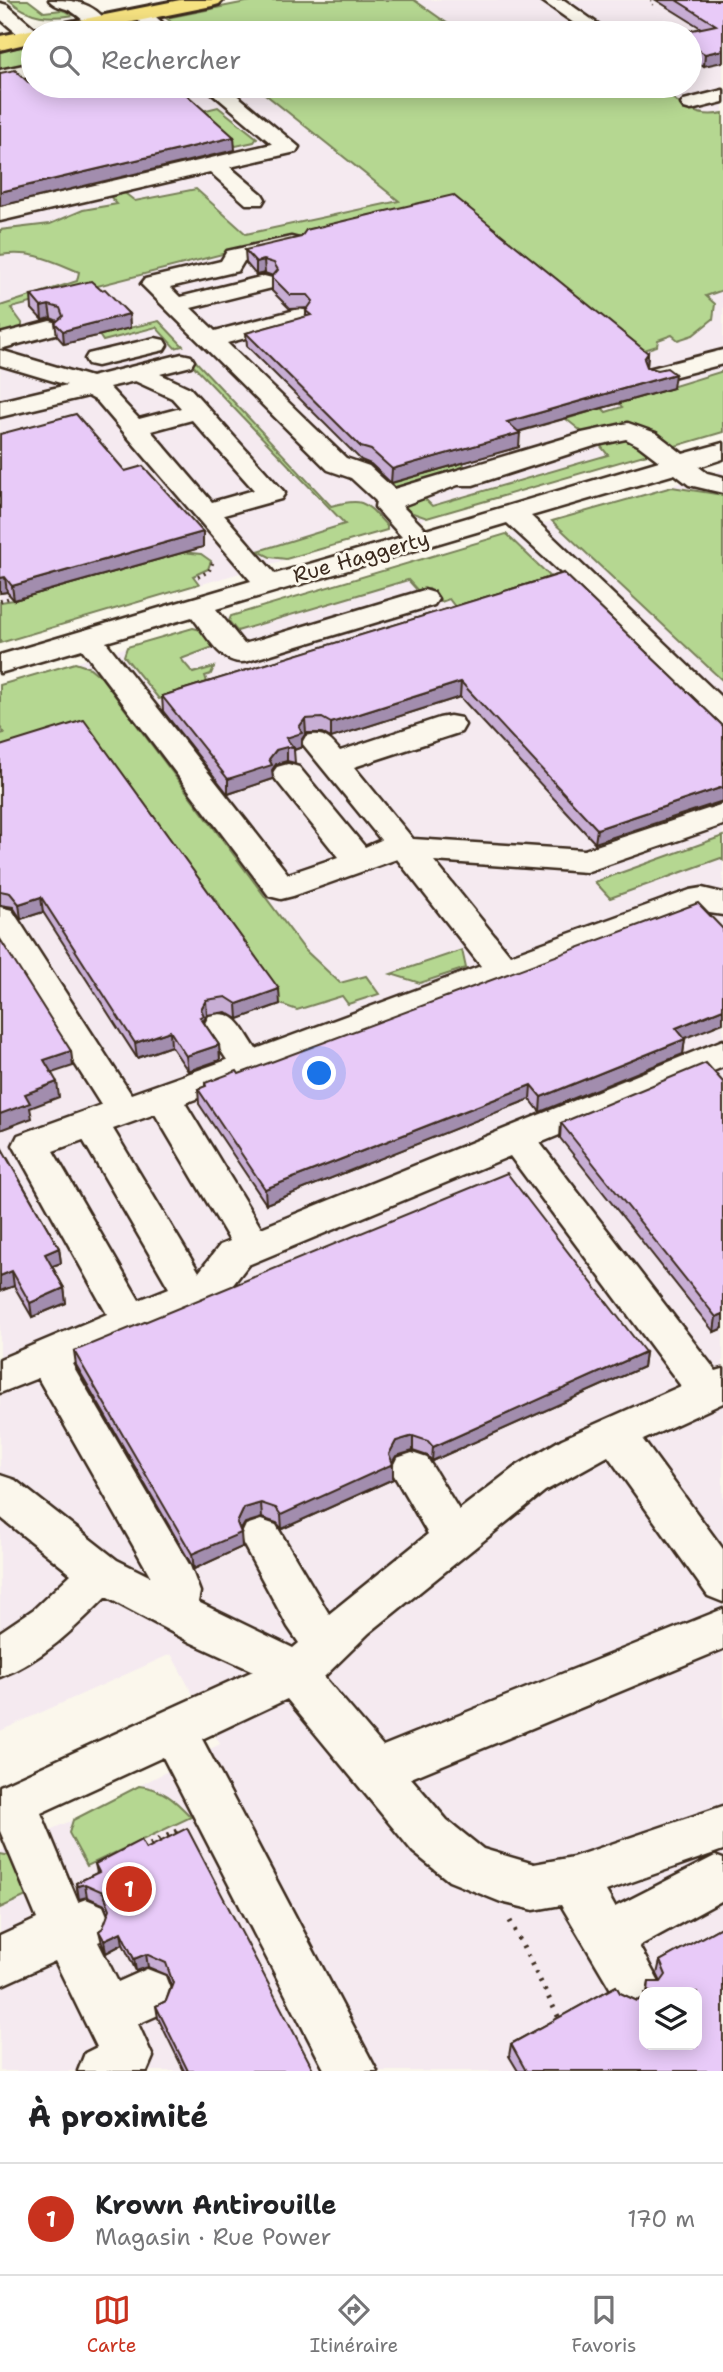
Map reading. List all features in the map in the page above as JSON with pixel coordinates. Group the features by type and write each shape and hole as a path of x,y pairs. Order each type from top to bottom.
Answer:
{"main road":[{"path":"119,21 181,3 212,0"},
{"path":"0,43 21,38"}],"street":[{"path":"59,0 79,7 97,21"},
{"path":"551,0 583,21"},
{"path":"0,9 21,24"},
{"path":"141,14 149,21"},
{"path":"0,76 21,72"},
{"path":"691,104 723,96"},
{"path":"0,214 138,185 288,147 229,98"},
{"path":"272,151 289,166"},
{"path":"214,164 254,199"},
{"path":"293,243 235,256 230,266 153,284 337,464 360,472 389,499"},
{"path":"175,305 264,283"},
{"path":"206,512 272,493 181,393 167,388 158,380 145,378 170,354 299,316"},
{"path":"0,342 50,328"},
{"path":"0,357 90,386 106,396 269,584"},
{"path":"657,374 723,357"},
{"path":"49,371 160,361"},
{"path":"0,409 90,386 160,361"},
{"path":"134,428 198,411"},
{"path":"389,499 622,431 640,435 698,479 723,485"},
{"name":"Rue Haggerty","path":"0,664 88,638 200,594 269,584 723,451"},
{"path":"389,499 388,507 421,540"},
{"path":"512,513 607,611 723,716"},
{"path":"200,594 238,655 424,599"},
{"path":"607,611 621,644"},
{"path":"88,638 281,888 401,849 586,861 723,814"},
{"path":"450,725 325,753 397,839 401,849 504,971"},
{"path":"288,774 359,861"},
{"path":"131,1321 31,1145 690,901 702,899 723,904"},
{"path":"0,918 107,1117 192,1294"},
{"path":"220,1025 249,1065"},
{"path":"0,1377 208,1288 234,1255 723,1053"},
{"path":"163,1097 253,1247"},
{"path":"103,2071 128,2057 127,2004 76,1926 6,1806 173,1730 310,1660 354,1619 530,1479 577,1451 716,1388 516,1138"},
{"path":"47,1357 175,1579 178,1592 174,1611"},
{"path":"615,1434 723,1583"},
{"path":"412,1471 454,1539"},
{"path":"0,1493 102,1573 268,1656 310,1660"},
{"path":"261,1538 303,1613 310,1660 375,1771 430,1836 466,1865 501,1880 534,1887 573,1880 723,1828"},
{"path":"0,1657 50,1623 102,1573"},
{"path":"375,1771 723,1629"},
{"path":"173,1730 352,2071"},
{"path":"607,1938 715,1879"},
{"path":"573,1880 636,1986"},
{"path":"0,1962 76,1926"}],"path":[{"path":"651,0 654,7"},
{"path":"200,594 197,577 213,567 210,555"},
{"path":"0,601 12,597"},
{"path":"138,1850 194,1823"},
{"path":"486,1873 563,2026"}],"shaded area":[{"path":"341,0 723,0 723,118 678,115 648,98 702,98 702,21 367,21"},
{"path":"21,47 21,98 270,98 400,201 501,197 678,340 705,327 706,296 723,290 723,432 0,643 0,51"},
{"path":"723,470 723,836 595,882 611,898 721,858 723,860 723,2071 0,2071 0,1851 73,1820 220,1744 171,1654 0,1731 0,685"}],"green space":[{"path":"9,0 28,0 44,12 62,10 75,15 40,16"},
{"path":"256,0 414,0 444,21 170,21 166,18"},
{"path":"21,47 21,67 0,71 0,51"},
{"path":"270,98 672,98 695,112 712,115 723,113 723,290 706,296 715,304 713,319 693,335 678,340 672,335 658,340 657,346 631,354 234,251 11,308 22,323 22,328 0,333 0,306 77,281 79,272 31,255 0,255 0,230 50,224 83,210 117,204 108,194 122,191 135,201 196,189 246,234 399,201"},
{"path":"218,107 257,138 254,142 236,146 194,113"},
{"path":"159,321 183,346 175,348 156,327 103,341 99,335"},
{"path":"189,354 331,506 351,502 363,504 374,511 387,526 387,530 286,559 270,557 258,551 345,524 183,355"},
{"path":"723,371 723,432 669,448 650,433 586,435 566,419 602,408 606,412 622,407 619,403"},
{"path":"626,437 651,453 427,518 410,512 401,503 420,494 432,506 608,455 599,444"},
{"path":"462,463 466,468 391,490 386,485"},
{"path":"672,487 723,495 723,681 552,521"},
{"path":"506,534 554,580 456,608 449,599 441,602 429,589 419,592 408,580 237,631 229,621 231,616"},
{"path":"182,552 201,554 211,561 208,569 193,576 199,584 0,643 0,602"},
{"path":"193,628 201,630 213,647 181,659 193,673 214,667 211,674 205,676 207,682 159,699 124,656 127,647"},
{"path":"75,663 90,668 101,677 305,950 340,983 366,976 379,994 348,1004 342,996 297,1010 280,1004 211,909 220,905 213,896 204,899 0,761 0,734 4,733 0,727 0,685"},
{"path":"723,836 723,860 721,858 610,898 595,882"},
{"path":"462,950 466,968 420,983 391,974"},
{"path":"139,1786 155,1789 168,1796 191,1817 87,1866 69,1833 73,1820"},
{"path":"0,1854 17,1857 33,1893 0,1908"}],"building":[{"path":"676,0 723,0 723,50 705,54 702,52 702,28 716,25"},
{"path":"15,70 21,76 21,98 190,98 234,137 0,192 0,73"},
{"path":"453,195 648,353 644,359 647,367 658,370 667,368 675,374 507,422 520,433 392,469 371,450 361,447 246,333 311,315 306,311 313,301 308,295 290,295 272,277 278,270 274,263 264,260 256,262 245,250 301,237 306,230"},
{"path":"91,281 101,290 105,289 129,314 63,331 55,323 63,316 60,308 49,305 41,307 31,295"},
{"path":"76,414 125,471 143,466 203,532 12,586 5,577 0,578 0,434"},
{"path":"564,573 723,726 723,787 597,829 461,682 331,723 322,718 305,719 299,727 302,733 286,738 294,748 276,750 269,759 272,765 228,779 162,696"},
{"path":"84,720 279,989 237,1004 226,997 206,1000 201,1009 204,1016 200,1017 219,1045 186,1056 170,1031 135,1043 41,897 19,904 10,893 0,891 0,746"},
{"path":"698,903 723,929 723,1009 676,1028 685,1039 541,1097 531,1085 265,1189 198,1089 206,1086 205,1083 237,1071 239,1074"},
{"path":"0,939 71,1051 44,1060 57,1082 25,1094 30,1103 0,1114"},
{"path":"706,1063 723,1082 723,1314 716,1317 561,1123"},
{"path":"0,1146 59,1248 45,1254 64,1288 30,1303 12,1271 0,1276"},
{"path":"507,1173 645,1352 433,1447 428,1441 413,1436 396,1441 389,1454 393,1464 281,1515 276,1508 261,1503 244,1508 237,1523 241,1533 192,1554 74,1351"},
{"path":"187,1828 314,2071 188,2071 156,2006 166,2001 173,1983 166,1963 146,1954 134,1959 121,1932 104,1940 99,1931 103,1928 110,1909 103,1892 85,1884 77,1886 76,1883 99,1872 95,1864 141,1840 146,1849"},
{"path":"723,1926 723,2071 526,2071 511,2044 616,1986 620,1993 639,2000 639,2050 702,2050 702,1987 648,1987 649,1982 661,1982 666,1975 660,1961"}],"place":[{"name":"Krown Antirouille","path":"129,1889"}]}
